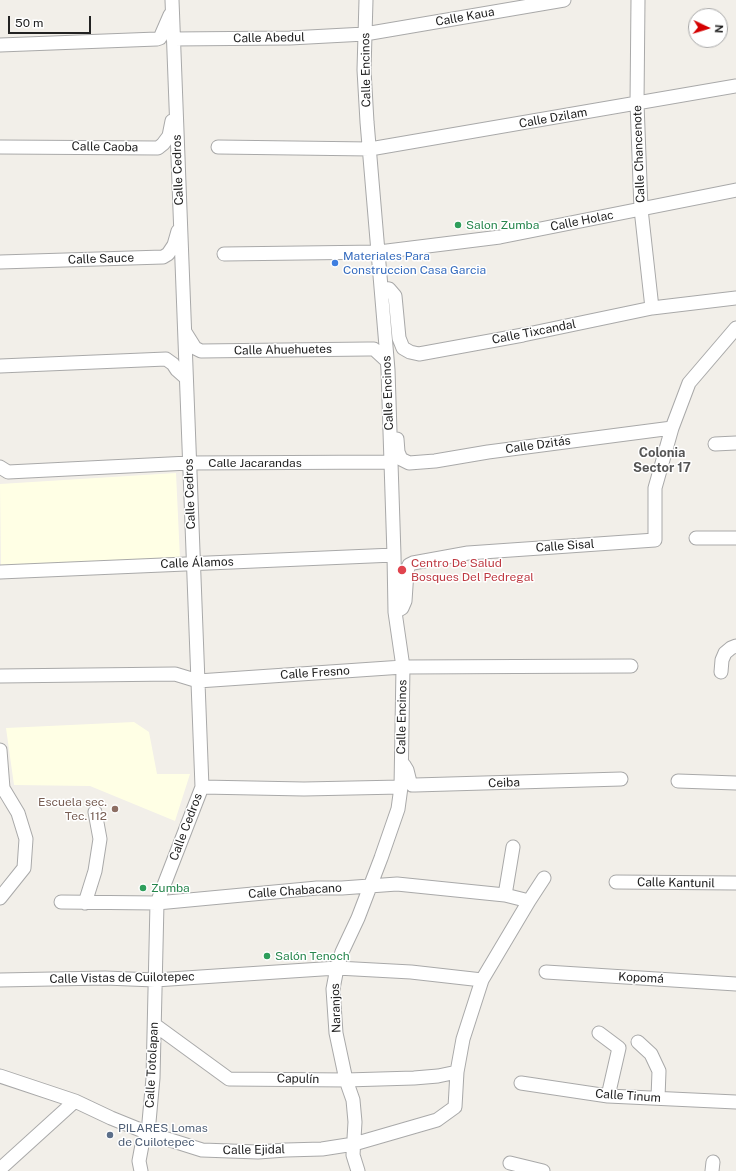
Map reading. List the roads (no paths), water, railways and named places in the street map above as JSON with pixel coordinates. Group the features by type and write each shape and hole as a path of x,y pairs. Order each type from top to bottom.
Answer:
{"street":[{"name":"Calle Encinos","path":"366,0 364,70 387,361 395,612 403,667 401,787"},
{"name":"Calle Kaua","path":"365,34 564,0"},
{"name":"Calle Chancenote","path":"638,0 637,103 641,209 652,308"},
{"name":"Calle Cedros","path":"155,980 157,903 202,787 172,6"},
{"path":"0,45 157,40 160,38 172,6"},
{"name":"Calle Abedul","path":"173,38 290,38 365,34"},
{"name":"Calle Dzilam","path":"370,149 736,86"},
{"name":"Calle Caoba","path":"0,146 158,148 169,136 175,101"},
{"path":"218,147 370,149"},
{"name":"Calle Holac","path":"379,252 500,237 736,190"},
{"name":"Calle Sauce","path":"0,262 163,257 168,254 174,245 180,224"},
{"path":"224,254 379,252"},
{"name":"Calle Tixcandal","path":"382,288 389,289 395,296 399,338 402,348 419,354 523,335 652,308 736,298"},
{"path":"672,428 690,383 736,328"},
{"name":"Calle Ahuehuetes","path":"184,331 196,348 201,351 368,349 374,350 387,361"},
{"path":"0,366 166,359 186,378"},
{"path":"388,402 394,408 398,452 401,459 405,461 392,496"},
{"name":"Calle Dzitás","path":"405,461 409,463 435,461 496,451 672,428"},
{"name":"Calle Sisal","path":"395,612 402,608 405,601 409,565 413,563 468,553 655,540 655,488 672,428"},
{"path":"715,444 736,443"},
{"name":"Calle Jacarandas","path":"0,467 8,472 189,464 391,462"},
{"path":"696,538 736,538"},
{"name":"Calle Álamos","path":"0,572 394,555"},
{"path":"721,672 722,660 725,653 736,646"},
{"name":"Calle Fresno","path":"0,676 175,674 198,681 403,667 631,666"},
{"path":"0,750 2,788 18,813 26,840 24,868 0,898"},
{"name":"Ceiba","path":"401,762 406,767 410,782 415,785 621,779"},
{"path":"678,781 736,783"},
{"path":"202,787 304,789 401,787"},
{"name":"Naranjos","path":"357,1171 354,1155 354,1100 346,1080 336,1034 333,989 342,952 358,918 398,809 401,787"},
{"path":"85,903 95,871 100,838 95,812"},
{"path":"505,895 513,847"},
{"path":"457,1072 463,1039 482,980 528,901 544,878"},
{"name":"Calle Kantunil","path":"616,882 736,883"},
{"name":"Calle Chabacano","path":"61,902 157,903 317,888 397,884 505,895 528,901"},
{"name":"Calle Vistas de Cuilotepec","path":"0,980 105,978 155,980 337,968 411,972 482,980"},
{"name":"Kopomá","path":"546,972 736,984"},
{"name":"Calle Totolapan","path":"140,1166 142,1145 148,1133 153,1078 155,980"},
{"name":"Capulín","path":"155,1025 229,1079 346,1080 438,1076 457,1072"},
{"path":"599,1033 619,1048 608,1096"},
{"path":"638,1042 651,1054 659,1071 658,1098"},
{"name":"Calle Ejidal","path":"0,1076 75,1101 110,1118 148,1133 202,1150 228,1152 322,1149 354,1144 437,1120 455,1107 457,1072"},
{"name":"Calle Tinum","path":"521,1083 608,1096 736,1102"},
{"path":"0,1169 75,1101"},
{"path":"510,1163 542,1171"},
{"path":"128,1171 140,1166"}],"place":[{"name":"Salon Zumba","path":"458,225"},
{"name":"Materiales Para Construccion Casa Garcia","path":"335,263"},
{"name":"Centro De Salud Bosques Del Pedregal","path":"402,570"},
{"name":"Escuela sec. Tec. 112","path":"115,809"},
{"name":"Zumba","path":"143,888"},
{"name":"Salón Tenoch","path":"267,956"},
{"name":"PILARES Lomas de Cuilotepec","path":"110,1135"}],"district":[{"name":"Colonia Sector 17","path":"662,460"}]}
